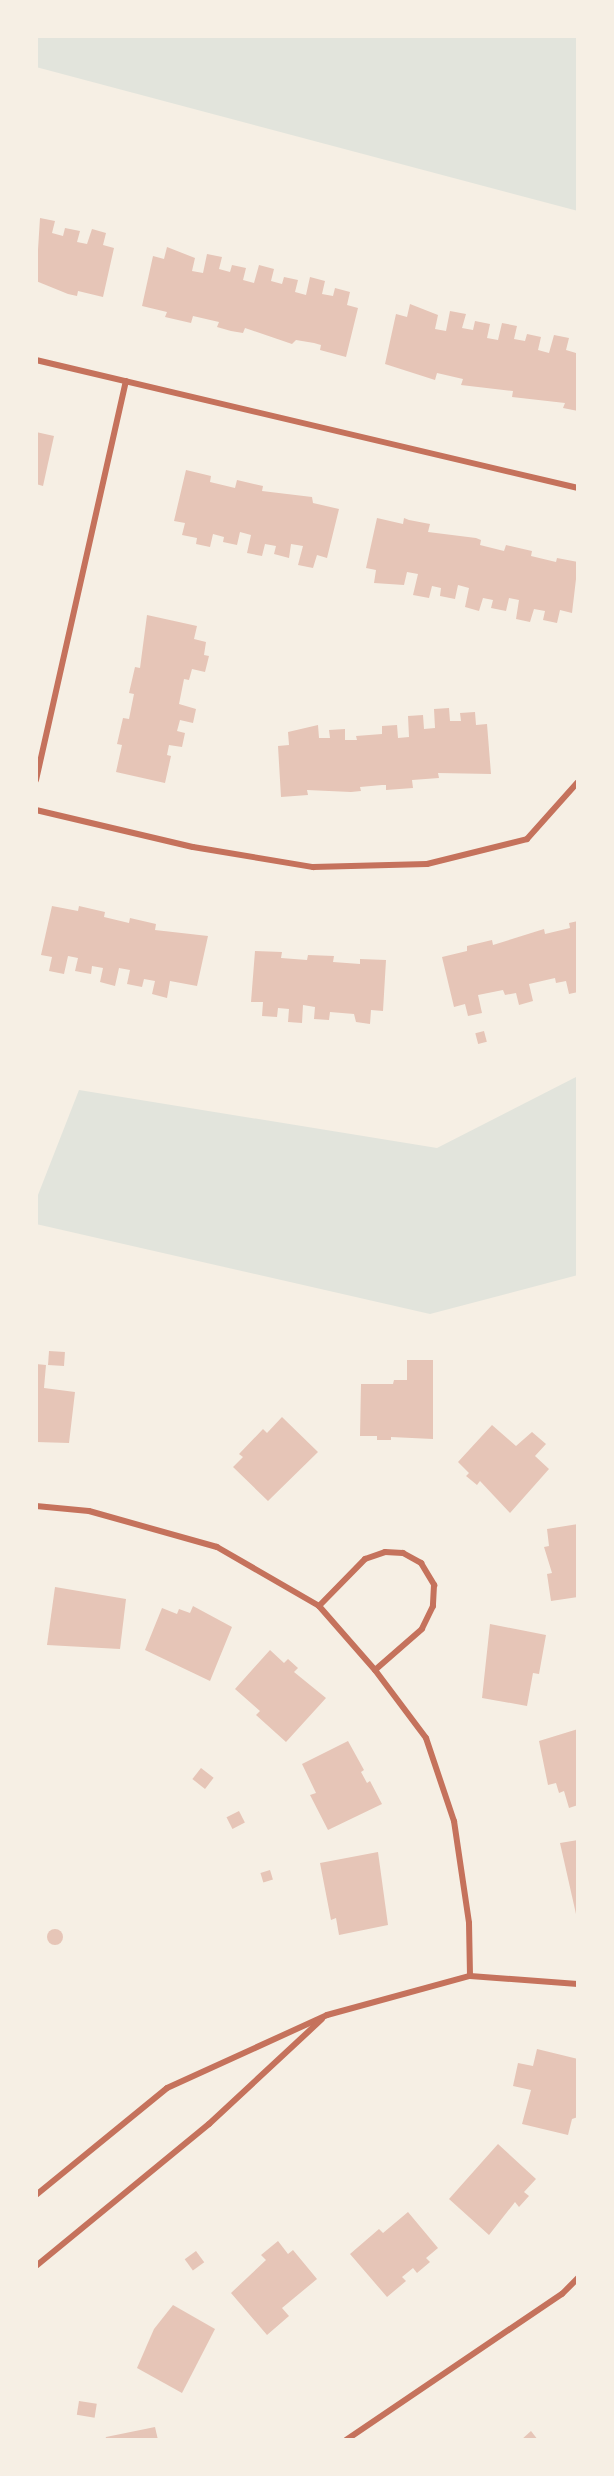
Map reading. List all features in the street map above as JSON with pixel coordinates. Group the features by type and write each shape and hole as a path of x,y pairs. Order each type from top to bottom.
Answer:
{"street":[{"path":"36,360 578,488"},
{"path":"36,780 126,381"},
{"path":"36,810 193,847 313,867 428,864 527,839 578,782"},
{"path":"36,1506 89,1511 217,1546 319,1606 375,1670 426,1738 454,1821 469,1923 470,1976"},
{"path":"319,1606 365,1559 385,1552 403,1553 421,1563 434,1585 433,1606 422,1629 375,1670"},
{"path":"36,2195 167,2088 327,2015 470,1976 578,1984"},
{"path":"36,2266 209,2124 327,2015"},
{"path":"346,2440 562,2294 578,2278"}],"shaded area":[{"path":"36,36 578,36 578,211 36,67"},
{"path":"578,1076 578,1275 430,1314 36,1224 36,1200 79,1090 437,1148"}],"building":[{"path":"40,218 55,221 52,233 63,236 65,228 80,231 77,242 87,244 92,229 106,233 103,245 114,248 103,297 78,291 77,296 68,294 36,281"},
{"path":"167,247 195,258 192,271 203,273 207,254 222,257 219,269 230,272 232,265 246,268 243,280 254,283 259,265 274,269 271,281 282,284 284,277 298,280 295,292 306,295 310,277 325,281 322,294 333,296 335,288 350,292 347,305 358,308 346,357 320,350 321,345 314,343 296,340 292,344 245,328 243,333 231,331 217,327 219,322 193,316 191,323 165,317 167,312 142,306 153,256 164,259"},
{"path":"410,304 438,315 435,329 446,331 450,311 466,314 462,328 473,330 475,321 490,324 487,338 498,340 502,323 517,326 514,339 525,341 527,334 541,337 538,350 549,353 554,335 569,338 566,350 576,353 578,348 578,411 563,408 565,403 512,397 513,391 461,385 463,379 437,373 435,380 385,364 396,314 407,317"},
{"path":"36,432 54,436 43,486 36,484"},
{"path":"186,470 211,476 210,482 235,488 237,480 263,486 262,491 312,497 313,503 339,509 327,558 317,555 313,568 298,565 303,546 291,544 289,558 274,554 276,546 265,544 262,556 247,553 251,535 240,532 237,545 223,542 224,537 213,534 210,547 196,544 197,538 182,535 185,523 174,521"},
{"path":"377,518 403,524 404,518 430,524 428,532 476,538 481,540 480,545 504,551 506,545 532,551 531,556 556,562 557,558 578,562 572,613 560,610 557,623 543,620 545,611 534,609 530,622 516,619 519,600 509,598 506,611 491,608 493,600 483,598 479,611 465,607 469,588 458,585 455,599 440,596 441,588 432,586 429,598 413,595 418,574 407,572 404,585 374,583 376,570 366,568"},
{"path":"147,615 197,626 194,639 206,642 204,655 209,656 205,672 192,669 189,680 184,679 179,704 196,709 193,723 180,720 177,731 185,733 182,747 169,745 167,755 171,756 165,783 116,772 122,745 117,744 123,718 129,719 134,694 129,693 135,667 140,668"},
{"path":"449,708 450,721 461,721 460,713 475,712 476,725 487,724 491,774 438,773 439,778 412,780 413,788 386,790 386,785 382,785 360,787 361,791 351,792 307,790 308,795 281,797 278,746 289,745 288,732 318,725 319,738 330,738 329,730 345,729 345,740 357,740 356,736 382,734 382,726 397,725 398,738 409,737 408,716 423,715 424,729 435,728 434,709"},
{"path":"52,906 78,911 79,906 105,912 104,917 129,923 130,918 156,924 155,930 208,936 197,986 170,981 167,998 152,994 155,981 144,979 142,987 127,984 130,970 119,968 115,986 100,982 103,968 92,966 91,974 75,971 78,958 68,956 64,974 49,971 52,957 41,955"},
{"path":"578,921 578,992 569,994 566,981 556,983 555,978 529,984 533,1001 519,1005 516,993 505,995 503,990 478,995 482,1013 468,1016 465,1004 454,1007 442,957 467,951 467,946 492,940 493,945 544,929 545,934 570,928 569,923"},
{"path":"255,951 282,952 281,958 307,960 308,955 334,956 333,962 360,964 360,959 386,960 383,1011 371,1010 370,1024 356,1022 354,1014 330,1012 329,1020 314,1019 315,1007 303,1005 302,1023 288,1022 289,1009 278,1008 277,1017 262,1016 263,1002 251,1002"},
{"path":"484,1031 487,1042 478,1044 475,1033"},
{"path":"49,1351 65,1352 64,1366 48,1365"},
{"path":"407,1360 433,1360 433,1439 391,1437 391,1440 377,1440 377,1436 360,1436 361,1384 393,1384 394,1380 407,1380"},
{"path":"36,1364 46,1365 44,1388 75,1392 69,1443 36,1442"},
{"path":"282,1417 318,1452 268,1501 233,1467 243,1457 239,1454 263,1429 267,1433"},
{"path":"492,1425 516,1446 532,1432 546,1444 535,1456 549,1469 510,1513 480,1481 477,1485 466,1476 469,1473 458,1462"},
{"path":"578,1524 578,1597 551,1601 547,1574 552,1573 544,1547 549,1546 547,1529"},
{"path":"55,1587 126,1599 120,1649 47,1645"},
{"path":"193,1606 232,1627 210,1681 145,1650 162,1608 177,1614 179,1609 190,1613"},
{"path":"490,1624 546,1635 539,1674 533,1673 527,1706 482,1698"},
{"path":"270,1650 284,1663 288,1659 298,1668 294,1672 326,1698 286,1742 256,1715 260,1711 235,1689"},
{"path":"578,1729 578,1805 569,1808 564,1791 559,1793 556,1783 548,1785 539,1741"},
{"path":"348,1741 364,1770 361,1772 367,1783 370,1781 382,1804 328,1830 310,1795 316,1793 302,1764"},
{"path":"201,1768 214,1778 205,1789 192,1779"},
{"path":"239,1811 245,1823 232,1829 227,1817"},
{"path":"578,1840 578,1913 576,1914 560,1843"},
{"path":"378,1852 388,1925 339,1935 336,1918 331,1920 320,1863"},
{"path":"270,1870 273,1880 263,1882 260,1873"},
{"path":"52,1929 58,1929 63,1937 61,1943 52,1945 47,1940 47,1934"},
{"path":"537,2049 578,2059 578,2117 572,2119 568,2135 522,2124 531,2090 513,2086 518,2063 533,2066"},
{"path":"498,2144 536,2179 524,2192 529,2196 519,2207 515,2202 489,2235 449,2199"},
{"path":"408,2212 438,2248 426,2258 430,2262 417,2273 413,2268 402,2277 406,2281 387,2297 350,2254 379,2229 383,2233"},
{"path":"278,2241 288,2254 293,2250 317,2279 282,2308 289,2316 267,2335 231,2293 266,2260 261,2255"},
{"path":"196,2251 204,2262 193,2271 185,2259"},
{"path":"173,2305 215,2329 182,2393 137,2368 154,2329"},
{"path":"79,2401 97,2404 95,2418 77,2415"},
{"path":"155,2427 158,2440 105,2440 106,2437"},
{"path":"531,2431 538,2440 521,2440"}]}
